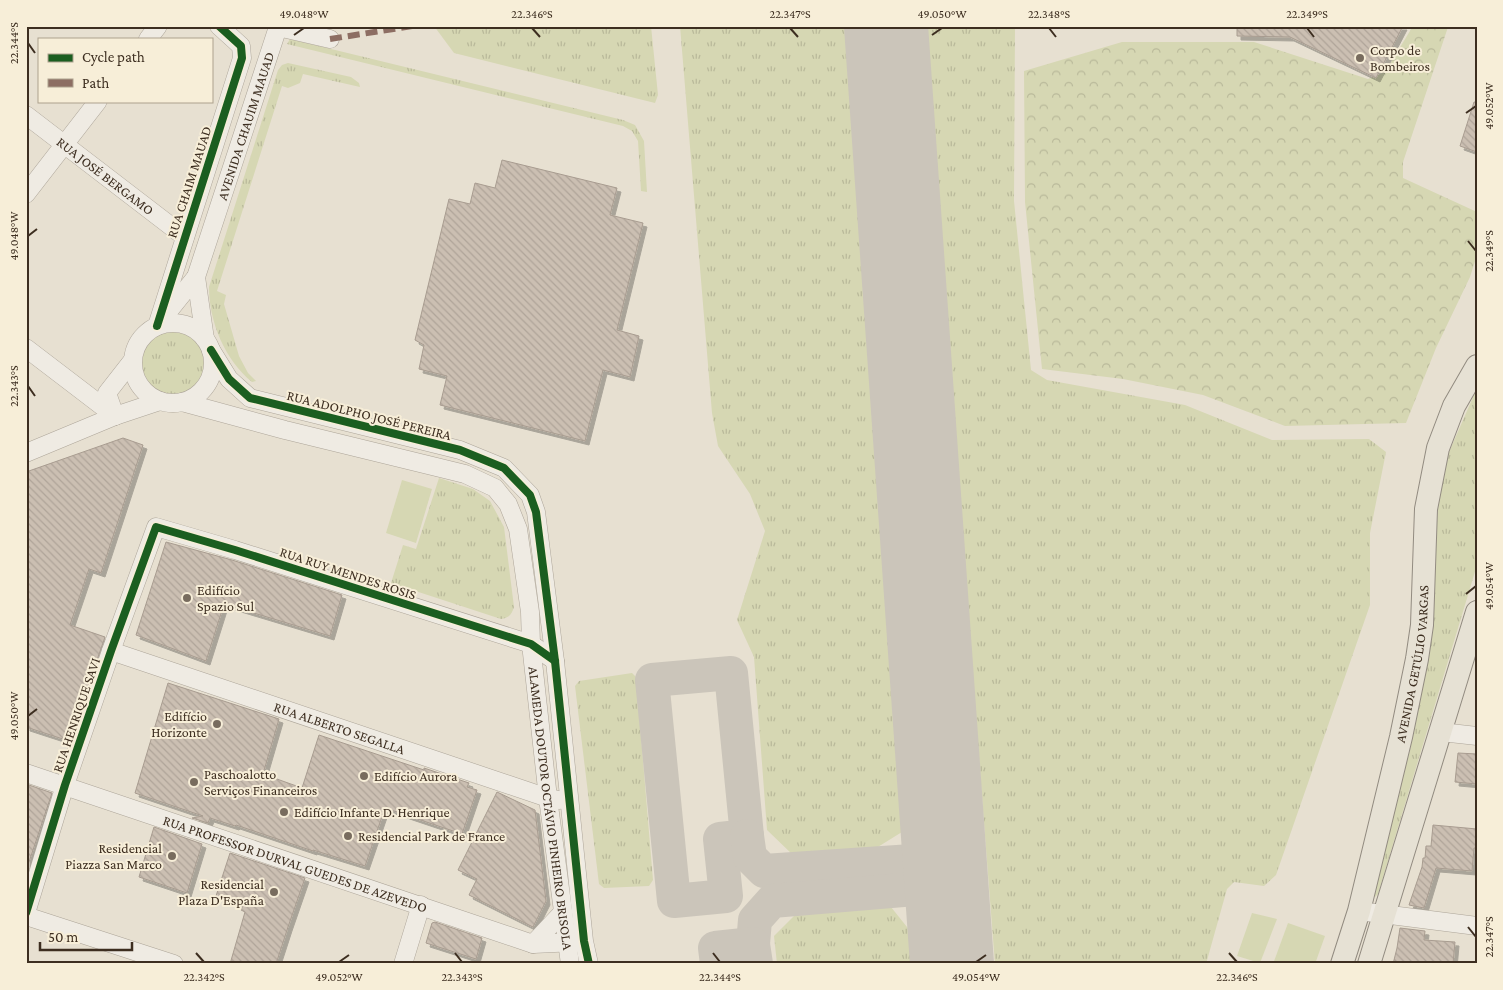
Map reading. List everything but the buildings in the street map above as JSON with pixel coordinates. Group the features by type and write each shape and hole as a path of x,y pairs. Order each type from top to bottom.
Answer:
{"main road":[{"name":"AVENIDA GETÚLIO VARGAS","path":"1342,964 1359,911 1401,737 1417,659 1422,625 1426,509 1438,448 1454,406 1477,366"},
{"path":"1369,964 1477,612"}],"street":[{"path":"149,38 158,26"},
{"name":"RUA CHAIM MAUAD","path":"157,326 242,58 240,46 219,26"},
{"name":"AVENIDA CHAUIM MAUAD","path":"157,326 196,277 278,28 330,39"},
{"path":"26,194 97,102"},
{"name":"RUA JOSÉ BERGAMO","path":"26,114 185,237"},
{"name":"AVENIDA CHAUIM MAUAD","path":"196,277 208,344"},
{"path":"168,323 182,324 195,329 208,344 213,363 211,376 205,388 195,397 182,402 160,401 149,395 140,386 134,374 132,361 134,351 146,333 157,326 168,323"},
{"name":"RUA ADOLPHO JOSÉ PEREIRA","path":"208,344 230,379 250,398 460,450 504,468 530,495"},
{"path":"26,348 115,416"},
{"path":"115,416 107,393 132,361"},
{"path":"26,453 115,416 160,401"},
{"name":"ALAMEDA DOUTOR OCTÁVIO PINHEIRO BRISOLA","path":"182,402 285,430 465,474 495,488 508,504 518,529 530,612 531,644 548,798 570,964"},
{"name":"ALAMEDA DOUTOR OCTÁVIO PINHEIRO BRISOLA","path":"530,495 536,512 555,661 584,941 589,964"},
{"name":"RUA RUY MENDES ROSIS","path":"156,527 235,550 531,644 555,661"},
{"name":"RUA HENRIQUE SAVI","path":"26,915 65,785 156,527"},
{"path":"504,635 530,612"},
{"name":"RUA ALBERTO SEGALLA","path":"111,651 548,798 570,802"},
{"path":"1441,732 1477,736"},
{"name":"RUA PROFESSOR DURVAL GUEDES DE AZEVEDO","path":"26,772 533,944 584,941"},
{"path":"403,964 421,905"},
{"path":"1359,911 1477,926"},
{"path":"533,944 563,912"},
{"path":"26,915 174,964"}],"green space":[{"path":"434,26 651,26 658,95 655,103 454,53"},
{"path":"680,26 849,26 912,811 902,832 873,850 794,856 767,830 754,657 737,620 765,531 750,494 718,446 712,413"},
{"path":"922,26 1015,26 1014,201 1031,370 1047,380 1185,405 1272,440 1369,439 1386,452 1370,533 1370,605 1276,875 1264,886 1234,882 1227,889 1206,964 995,964"},
{"path":"1413,26 1448,27 1403,162 1403,178 1477,212 1477,255 1470,277 1436,348 1406,423 1285,426 1203,395 1123,379 1042,369 1025,202 1024,71 1122,42 1254,42 1368,79 1385,72"},
{"path":"290,39 623,120 635,125 644,141 647,192 641,191 638,141 632,131 623,126 287,44"},
{"path":"288,63 351,77 359,83 360,87 303,74 300,83 288,88 282,86 217,291 226,295 224,304 239,356 248,373 256,381 252,382 234,363 220,339 212,314 209,287 278,70 282,65"},
{"path":"167,330 179,330 196,339 203,350 205,362 203,374 196,385 179,394 167,394 155,389 146,380 141,368 141,356 146,344 155,335"},
{"path":"1477,388 1477,565 1378,894 1375,897 1372,892 1410,750 1425,665 1439,497 1449,452"},
{"path":"439,478 473,489 490,501 504,527 514,607 511,614 506,618 501,619 391,583 403,545 416,549"},
{"path":"402,480 432,489 416,543 386,533"},
{"path":"632,673 636,677 653,880 649,886 604,888 599,884 575,686 579,681"},
{"path":"891,907 915,937 917,964 777,964 774,936 796,914"},
{"path":"1252,913 1277,919 1260,963 1237,956"},
{"path":"1288,923 1325,936 1315,964 1273,964"}],"taxiway":[{"path":"887,37 895,26"},
{"path":"731,673 747,836 720,839 726,896 674,901 652,680 731,673"},
{"path":"747,836 750,857 764,871 912,861 943,826"},
{"path":"753,944 755,920 772,901 915,889 949,928"},
{"path":"717,964 715,948 753,944 756,964"}],"runway":[{"path":"886,26 952,964"}],"marked path":[{"path":"330,39 412,26"}],"cycle path":[{"path":"157,326 242,58 241,46 219,26"},
{"path":"211,350 229,379 250,398 460,450 504,468 530,495 536,512 555,661 584,941 589,964"},
{"path":"26,913 65,785 156,527 235,550 531,644 555,661"}],"place":[{"name":"Corpo de Bombeiros","path":"1360,58"},
{"name":"Edifício Spazio Sul","path":"187,598"},
{"name":"Edifício Horizonte","path":"217,724"},
{"name":"Edifício Aurora","path":"364,776"},
{"name":"Paschoalotto Serviços Financeiros","path":"194,782"},
{"name":"Edifício Infante D. Henrique","path":"284,812"},
{"name":"Residencial Park de France","path":"348,836"},
{"name":"Residencial Piazza San Marco","path":"172,856"},
{"name":"Residencial Plaza D'España","path":"274,892"}]}
